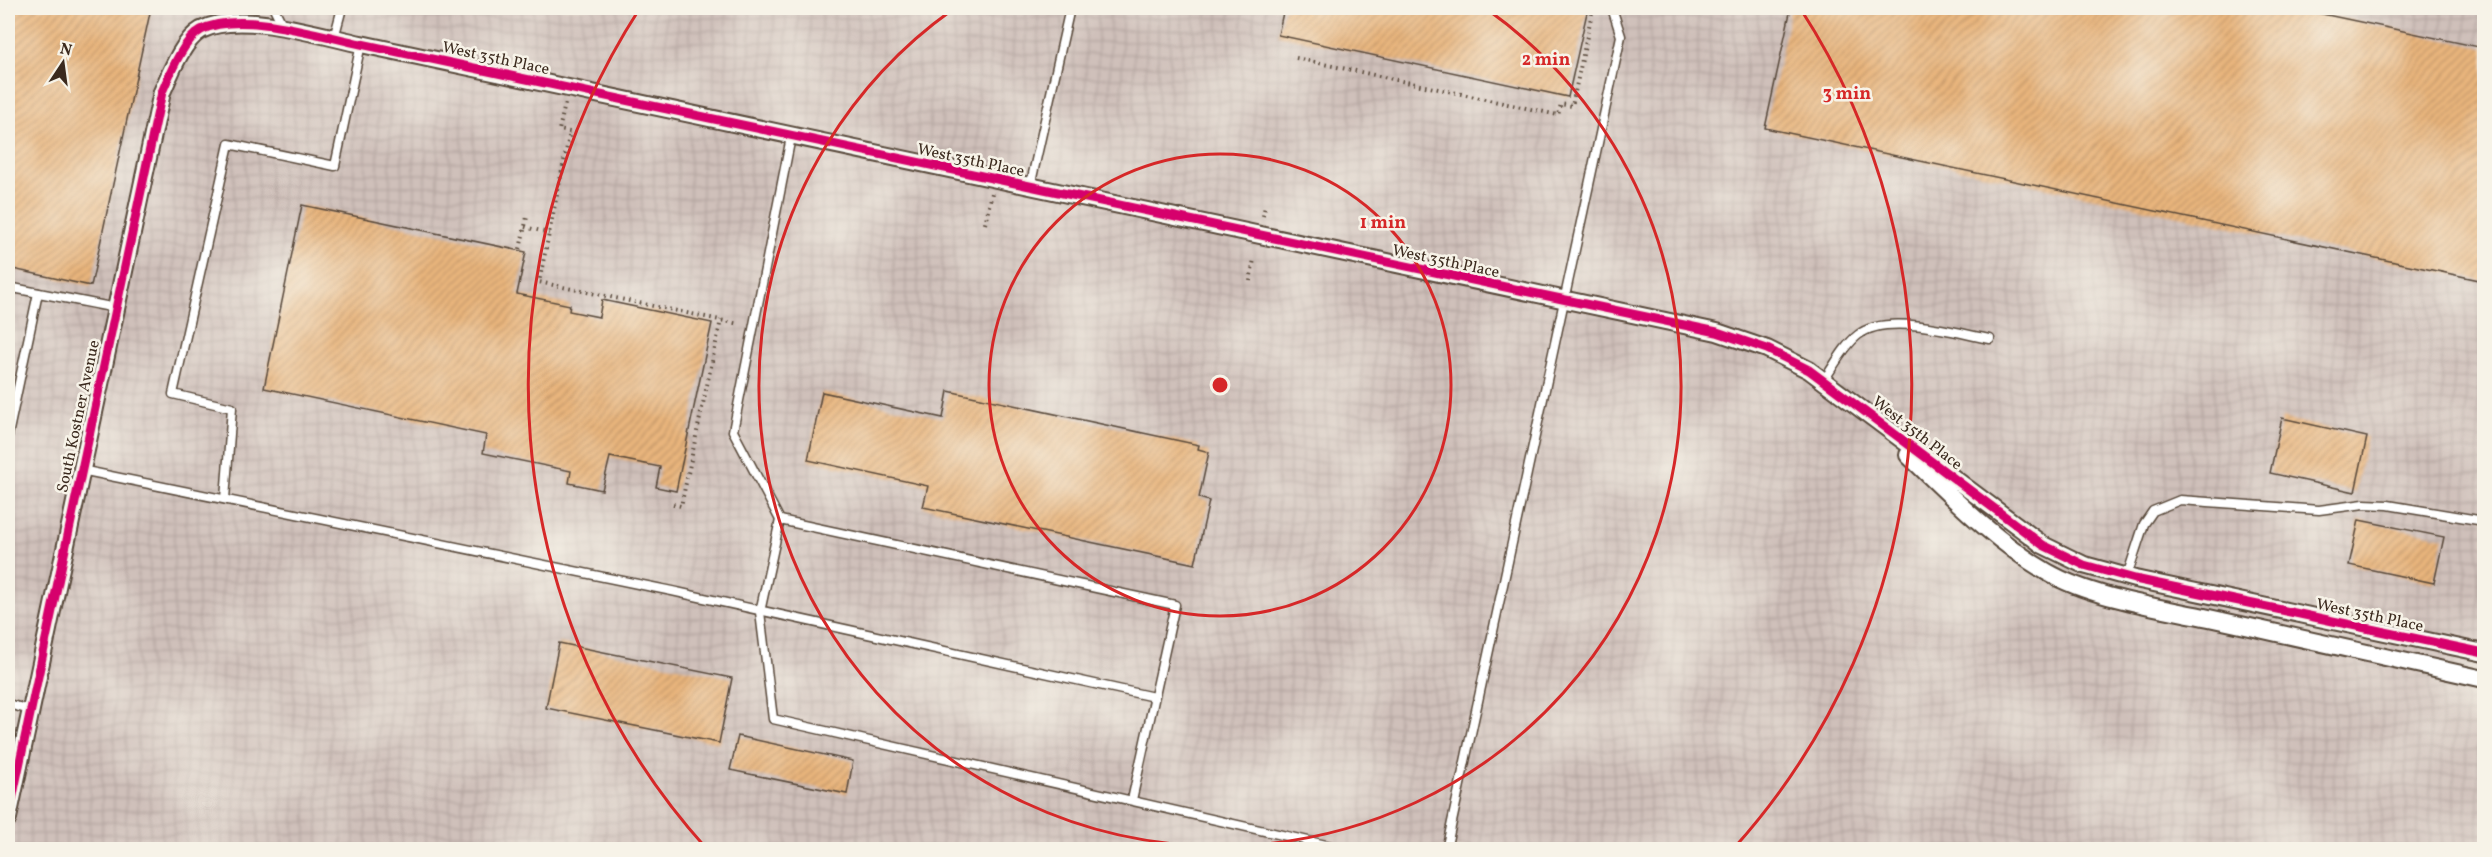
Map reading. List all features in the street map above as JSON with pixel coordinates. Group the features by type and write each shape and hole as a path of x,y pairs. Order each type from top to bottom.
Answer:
{"street":[{"name":"West 35th Place","path":"199,31 225,21 251,22 284,28 1716,332 1767,349 1824,380 2043,545 2084,565 2484,653"},
{"name":"South Kostner Avenue","path":"8,818 162,92 176,60 199,31"},
{"name":"West 35th Place","path":"1849,397 1967,512 2010,548 2049,573 2091,590 2150,605 2484,679"}],"lane":[{"path":"274,8 284,28"},
{"path":"334,38 342,8"},
{"path":"1030,187 1070,8"},
{"path":"1446,849 1529,460 1567,300 1621,36 1612,8"},
{"path":"225,500 232,408 173,394 229,144 335,166 361,44"},
{"path":"791,136 734,431 780,520 760,612 773,719 1348,849"},
{"path":"8,287 116,308"},
{"path":"8,435 38,293"},
{"path":"1824,380 1857,335 1874,327 1923,326 1990,339"},
{"path":"81,470 672,591 1154,697"},
{"path":"2127,576 2144,524 2153,511 2181,500 2319,510 2364,504 2388,505 2484,521"},
{"path":"780,520 1175,605 1132,800"},
{"path":"8,704 30,710"}],"path":[{"path":"1296,58 1558,115 1561,104 1572,106 1593,8"},
{"path":"565,105 559,130 570,132 539,282 740,324"},
{"path":"985,224 991,196"},
{"path":"1263,216 1265,206"},
{"path":"520,249 527,217"},
{"path":"525,227 549,233"},
{"path":"1250,281 1254,259"},
{"path":"673,504 681,506 722,320"}],"shaded area":[{"path":"8,8 2484,8 2484,849 8,849"}],"building":[{"path":"8,8 151,8 91,286 8,268 8,230 11,216 8,215"},
{"path":"1284,8 1588,8 1568,97 1278,35"},
{"path":"1791,8 2294,8 2484,48 2484,281 1765,128"},
{"path":"302,205 526,252 517,294 570,305 569,311 599,317 602,300 712,323 676,491 656,487 660,467 610,457 602,490 569,483 571,471 483,453 486,435 264,388"},
{"path":"948,391 1199,445 1198,449 1209,452 1199,498 1209,501 1195,564 923,507 928,486 808,460 822,392 943,418"},
{"path":"2282,418 2367,437 2355,492 2270,473"},
{"path":"2359,520 2444,537 2434,583 2349,565"},
{"path":"559,643 732,678 719,743 546,708"},
{"path":"738,736 853,761 847,794 730,770"}],"cycle path":[{"path":"8,818 162,92 178,58 194,35 217,24 236,22 302,30 1717,332 1767,349 1809,370 2043,545 2084,565 2135,579 2484,653"}]}
